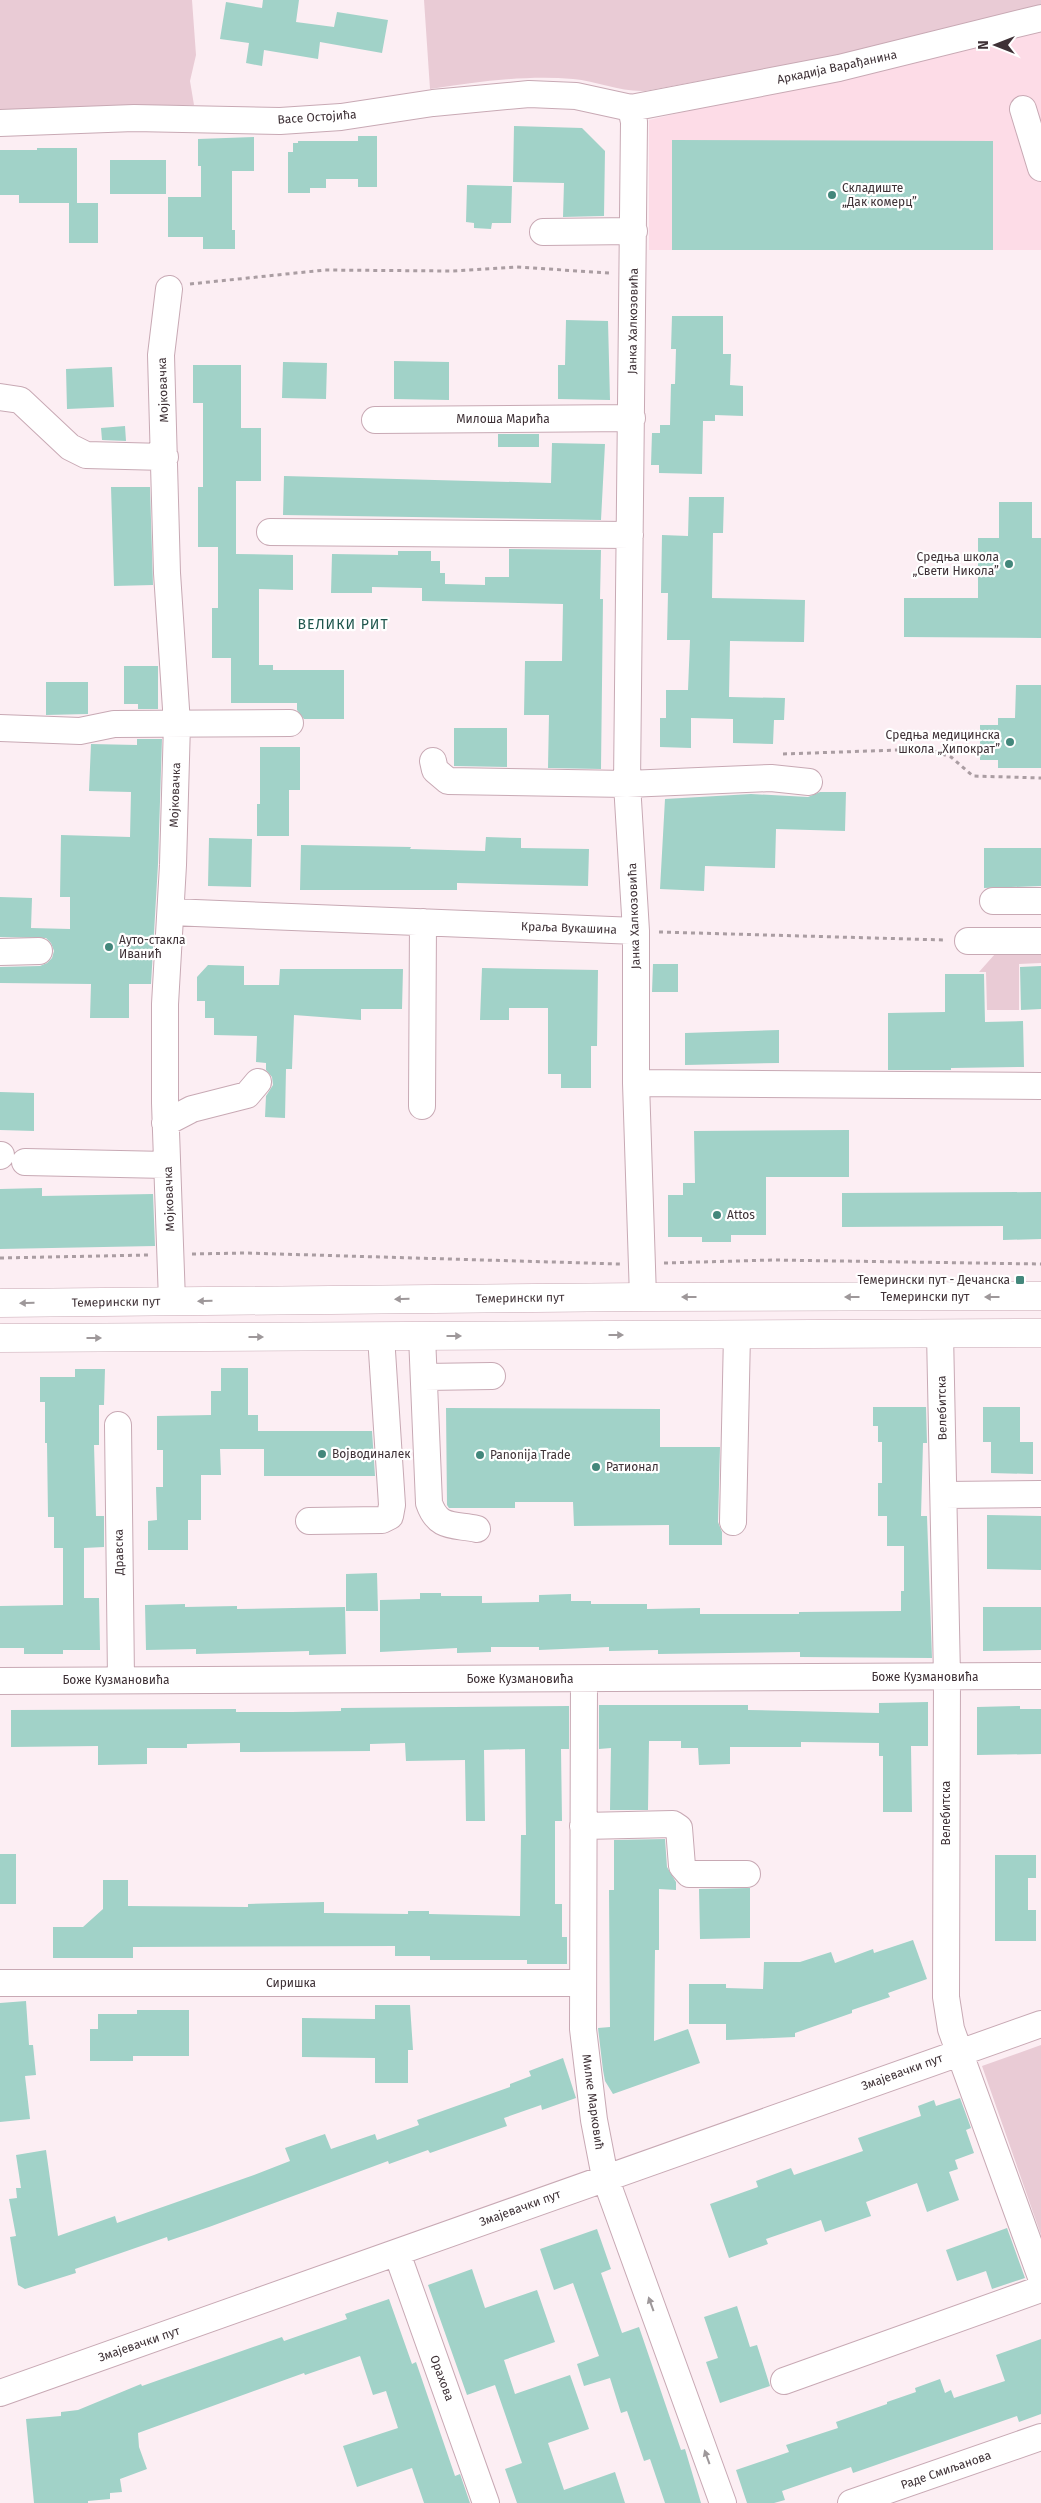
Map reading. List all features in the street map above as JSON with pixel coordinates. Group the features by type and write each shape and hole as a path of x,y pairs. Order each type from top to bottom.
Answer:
{"main road":[{"name":"Темерински пут","path":"0,1303 644,1297 1041,1296"},
{"path":"0,1338 1041,1333"}],"street":[{"name":"Аркадија Варађанина","path":"631,108 839,68 1041,18"},
{"name":"Васе Остојића","path":"0,124 134,118 280,121 341,117 433,103 529,94 576,96 631,108"},
{"name":"Јанка Халкозовића","path":"631,108 634,122 634,231 627,784 636,931 636,1083 641,1264 644,1297"},
{"path":"1023,109 1041,168"},
{"path":"543,232 634,231"},
{"name":"Мојковачка","path":"169,289 161,354 167,573 176,724 171,912 166,1004 166,1123 172,1301"},
{"path":"0,397 20,400 70,447 86,455 165,457"},
{"name":"Милоша Марића","path":"374,420 632,418"},
{"path":"270,532 630,535"},
{"path":"0,728 80,731 114,724 290,723"},
{"path":"433,761 435,770 448,780 627,784 771,778 809,782"},
{"path":"993,901 1041,901"},
{"name":"Краља Вукашина","path":"171,912 636,931"},
{"path":"422,1106 423,922"},
{"path":"968,940 1041,941"},
{"path":"0,952 39,950"},
{"path":"166,1123 192,1109 247,1095 258,1082"},
{"path":"636,1083 1041,1086"},
{"path":"9,1158 167,1164"},
{"name":"Велебитска","path":"940,1333 947,1677 946,1997 952,2029 1041,2277"},
{"path":"733,1522 737,1334"},
{"path":"309,1521 382,1520 390,1516 392,1505 381,1336"},
{"path":"422,1336 428,1503 433,1516 439,1522 477,1528"},
{"path":"424,1377 492,1376"},
{"name":"Дравска","path":"118,1425 121,1680"},
{"path":"944,1495 1041,1494"},
{"name":"Боже Кузмановића","path":"0,1681 1041,1676"},
{"name":"Милке Марковић","path":"584,1679 582,1983 587,2071 605,2177 723,2503"},
{"path":"583,1826 673,1824 679,1828 682,1866 689,1874 747,1874"},
{"name":"Сиришка","path":"0,1984 582,1983"},
{"name":"Змајевачки пут","path":"0,2393 960,2051 1041,2024"},
{"name":"Орахова","path":"397,2253 486,2503"},
{"path":"784,2381 1041,2289"},
{"name":"Раде Смиљанова","path":"851,2503 1041,2437"}],"path":[{"path":"169,289 189,284 325,270 452,271 516,266 633,275"},
{"path":"782,754 927,749 951,757 973,776 1041,778"},
{"path":"636,931 968,940"},
{"path":"0,1258 244,1254 641,1264 773,1260 1041,1264"}],"shaded area":[{"path":"0,0 192,0 196,55 190,81 194,105 135,105 0,113"},
{"path":"424,0 1041,0 1041,5 835,56 645,91 636,91 582,80 555,78 501,80 430,89"},
{"path":"1041,28 1041,250 649,250 649,120"},
{"path":"1041,946 1041,963 1019,964 1019,1010 987,1010 986,972 979,972 995,954"},
{"path":"1041,2045 1041,2235 982,2066"}],"building":[{"path":"263,0 299,0 296,22 334,27 337,12 388,20 382,53 320,42 318,59 264,50 262,66 246,63 249,43 220,39 226,2 262,8"},
{"path":"514,126 582,128 605,151 604,216 563,217 564,183 513,182"},
{"path":"358,136 377,136 377,187 358,187 358,179 326,179 326,188 310,188 310,193 288,193 288,152 293,152 293,143 298,143 298,141 358,141"},
{"path":"254,137 254,171 232,171 232,230 235,230 235,249 203,249 203,237 168,237 168,197 201,197 201,166 198,166 198,139"},
{"name":"Складиште „Дак комерц”","path":"672,140 993,141 993,250 672,250"},
{"path":"37,148 77,148 77,203 19,203 19,195 0,195 0,150 37,150"},
{"path":"110,160 166,160 166,194 110,194"},
{"path":"467,185 512,186 511,223 492,223 491,229 474,228 474,223 466,222"},
{"path":"69,203 98,203 98,243 69,243"},
{"path":"672,316 723,316 723,354 731,354 730,385 743,386 743,416 715,415 715,421 703,421 702,474 659,473 659,465 651,465 652,433 660,433 660,425 670,425 671,384 675,384 676,349 671,349"},
{"path":"566,320 608,321 610,400 558,399 558,365 565,365"},
{"path":"394,361 449,362 449,400 394,399"},
{"path":"283,362 327,363 326,399 282,398"},
{"path":"193,365 241,365 241,428 261,428 261,481 236,481 236,554 293,555 293,590 259,589 259,665 273,665 273,670 344,670 344,719 304,719 297,710 297,703 231,703 231,658 212,658 212,608 218,608 218,547 198,547 198,487 203,487 203,403 193,403"},
{"path":"112,367 114,407 67,409 66,369"},
{"path":"125,426 126,441 102,440 101,428"},
{"path":"498,434 539,434 539,447 498,447"},
{"path":"552,443 605,444 601,520 283,515 284,476 551,483"},
{"path":"111,487 150,487 153,585 114,586"},
{"path":"689,497 724,497 723,533 713,533 712,598 805,600 804,642 730,641 729,697 785,698 784,720 774,720 773,744 733,743 733,719 691,718 691,748 660,747 660,718 666,718 666,690 688,690 690,640 667,640 668,593 661,593 662,535 688,536"},
{"path":"999,502 1032,502 1032,538 1041,538 1041,638 904,637 904,598 978,598 978,538 999,538"},
{"path":"509,549 601,550 600,599 603,599 601,769 548,768 549,715 524,715 525,661 562,661 563,604 422,601 422,588 372,587 372,593 331,593 332,554 398,555 398,551 431,551 431,561 440,561 440,573 445,573 445,584 485,585 485,577 509,577"},
{"path":"124,666 158,666 158,709 138,709 138,704 124,704"},
{"path":"46,682 88,682 88,714 46,715"},
{"name":"Средња медицинска школа „Хипократ”","path":"1016,685 1041,685 1041,768 998,768 998,760 980,760 980,725 998,725 998,718 1015,718"},
{"path":"454,728 507,728 507,767 454,766"},
{"path":"137,739 162,739 158,864 151,984 129,984 129,1018 90,1018 91,984 0,983 0,967 40,966 52,958 54,951 51,943 46,938 0,937 0,897 32,898 31,928 70,929 70,897 60,897 61,835 130,837 131,792 89,791 91,744 137,745"},
{"path":"260,747 300,747 300,790 289,790 289,836 257,836 257,804 260,804"},
{"path":"820,792 846,792 845,831 776,829 775,868 705,866 704,891 660,889 665,799 751,794 808,797"},
{"path":"486,837 521,838 521,848 589,849 588,886 457,883 457,890 300,890 301,845 411,847 410,849 485,851"},
{"path":"209,838 252,839 251,887 208,886"},
{"path":"984,848 1041,848 1041,886 984,888"},
{"path":"653,964 678,964 678,992 652,992"},
{"path":"208,965 244,966 244,985 279,985 280,969 403,969 402,1009 361,1009 361,1020 294,1015 292,1069 286,1069 285,1118 265,1117 266,1096 273,1085 272,1077 266,1070 266,1063 256,1062 257,1036 214,1035 214,1018 205,1018 205,1001 197,1001 197,977"},
{"path":"1041,966 1041,1009 1021,1010 1020,967"},
{"path":"482,968 598,970 597,1046 591,1046 591,1088 561,1088 561,1074 548,1074 548,1008 509,1008 509,1020 480,1020"},
{"path":"945,974 984,974 985,1022 1023,1021 1024,1067 888,1070 888,1013 945,1012"},
{"path":"779,1030 779,1063 685,1065 685,1033"},
{"path":"0,1092 34,1093 34,1131 0,1130"},
{"path":"849,1130 849,1177 766,1177 766,1235 731,1235 731,1242 702,1242 702,1237 668,1237 668,1195 683,1195 683,1183 695,1183 694,1131"},
{"path":"42,1188 42,1196 153,1194 155,1246 0,1249 0,1189"},
{"path":"1041,1192 1041,1239 1003,1240 1003,1226 842,1227 842,1193"},
{"path":"221,1368 248,1368 248,1415 258,1415 258,1431 372,1431 375,1476 264,1476 264,1449 220,1449 221,1475 201,1475 201,1520 188,1520 188,1550 148,1550 148,1521 157,1520 156,1487 163,1487 163,1450 157,1450 157,1416 211,1415 211,1391 221,1391"},
{"path":"75,1369 105,1369 104,1405 99,1405 99,1445 94,1445 96,1516 104,1516 104,1547 84,1548 84,1598 99,1598 100,1650 63,1650 63,1654 24,1654 24,1648 0,1648 0,1606 63,1605 63,1548 54,1548 54,1517 48,1517 45,1402 40,1402 40,1377 75,1377"},
{"path":"873,1407 926,1407 927,1443 923,1443 921,1516 927,1516 932,1658 800,1657 800,1652 658,1654 658,1650 609,1651 609,1647 539,1650 539,1647 491,1647 491,1652 457,1653 457,1648 380,1652 380,1600 420,1599 420,1593 441,1593 441,1596 482,1596 482,1603 539,1602 539,1595 571,1594 571,1601 591,1601 591,1604 647,1604 647,1609 700,1608 700,1614 901,1611 901,1591 904,1591 904,1546 887,1546 887,1516 878,1516 878,1483 882,1483 882,1442 878,1442 878,1426 873,1426"},
{"path":"983,1407 1020,1407 1020,1442 1033,1442 1033,1474 991,1473 991,1442 983,1442"},
{"path":"446,1408 660,1409 660,1447 720,1447 718,1522 722,1532 722,1545 669,1545 669,1525 574,1526 573,1502 515,1502 515,1508 449,1508 447,1505"},
{"path":"987,1515 1041,1516 1041,1570 987,1569"},
{"path":"377,1573 378,1611 346,1611 346,1574"},
{"path":"185,1604 185,1607 237,1606 237,1609 345,1607 346,1654 309,1655 309,1651 196,1654 196,1649 146,1650 145,1605"},
{"path":"983,1607 1041,1607 1041,1650 983,1651"},
{"path":"928,1702 928,1746 911,1746 912,1812 883,1812 883,1756 879,1756 879,1743 801,1742 801,1747 730,1747 730,1764 699,1765 698,1748 681,1748 681,1741 649,1741 648,1810 610,1810 611,1748 599,1749 599,1705 748,1705 748,1710 879,1713 879,1703"},
{"path":"569,1706 569,1749 561,1749 562,1821 555,1821 555,1904 562,1904 562,1937 567,1937 567,1964 527,1964 527,1960 430,1960 430,1956 395,1956 395,1946 133,1947 133,1958 53,1958 53,1927 83,1927 103,1909 103,1880 128,1880 128,1906 248,1907 248,1904 324,1902 324,1913 408,1914 408,1911 429,1911 429,1914 520,1916 521,1835 526,1835 525,1749 484,1750 485,1821 466,1821 465,1760 406,1761 405,1743 370,1744 370,1751 240,1752 240,1743 187,1744 187,1748 147,1748 147,1764 98,1765 98,1746 11,1747 11,1710 236,1709 236,1712 292,1712 341,1711 341,1708"},
{"path":"1020,1706 1020,1709 1041,1709 1041,1754 977,1755 977,1707"},
{"path":"665,1839 667,1867 676,1882 676,1890 659,1889 659,1950 655,1950 654,2041 688,2029 700,2063 613,2094 605,2081 598,2028 610,2027 609,1890 614,1890 614,1840"},
{"path":"0,1854 16,1854 16,1904 0,1904"},
{"path":"995,1855 1036,1855 1036,1878 1028,1878 1028,1910 1036,1910 1036,1941 995,1941"},
{"path":"750,1888 750,1938 700,1939 699,1889"},
{"path":"913,1940 927,1979 888,1993 890,1997 852,2010 852,2013 795,2033 795,2037 726,2040 726,2024 689,2024 689,1984 726,1984 726,1988 763,1989 764,1962 800,1962 831,1952 835,1963 873,1949 874,1953"},
{"path":"26,2001 29,2045 33,2045 36,2075 25,2076 30,2119 0,2122 0,2003"},
{"path":"375,2005 410,2005 413,2050 408,2050 408,2083 375,2083 375,2058 302,2057 302,2018 375,2019"},
{"path":"137,2010 189,2010 189,2056 133,2056 133,2061 90,2061 90,2029 98,2029 98,2014 137,2014"},
{"path":"563,2058 576,2098 542,2110 541,2105 504,2118 507,2126 430,2153 428,2150 389,2164 388,2161 209,2227 168,2241 167,2237 75,2269 76,2273 25,2289 18,2285 10,2237 16,2236 9,2199 17,2198 16,2188 21,2188 16,2155 46,2150 58,2236 115,2216 117,2223 254,2175 290,2161 285,2148 325,2134 331,2149 375,2134 377,2140 419,2125 417,2120 510,2087 510,2084 531,2076 529,2071"},
{"path":"960,2098 971,2128 966,2130 974,2153 955,2160 958,2169 949,2172 959,2200 927,2212 917,2183 866,2202 871,2216 825,2232 821,2220 766,2239 768,2244 729,2258 710,2204 758,2187 756,2181 791,2168 794,2175 863,2151 858,2138 921,2116 918,2106 934,2100 936,2106"},
{"path":"1007,2228 1025,2278 992,2289 986,2271 957,2281 946,2250"},
{"path":"597,2229 611,2269 601,2273 622,2333 639,2327 681,2450 685,2449 701,2503 665,2503 650,2459 644,2461 627,2411 621,2413 610,2378 584,2386 577,2364 599,2356 573,2283 554,2290 540,2249"},
{"path":"472,2269 485,2308 537,2290 555,2342 504,2360 515,2394 570,2375 589,2429 548,2443 564,2490 615,2472 625,2503 517,2503 505,2469 522,2463 495,2385 467,2395 428,2285"},
{"path":"389,2299 412,2364 416,2362 455,2476 460,2474 470,2503 424,2503 412,2468 357,2487 343,2446 398,2428 386,2391 373,2395 360,2356 305,2375 304,2373 138,2433 139,2447 147,2469 120,2479 122,2492 110,2493 110,2499 88,2501 88,2503 34,2503 26,2419 61,2416 61,2412 78,2410 141,2384 142,2386 282,2337 284,2341 347,2319 345,2314"},
{"path":"737,2306 750,2347 757,2345 770,2386 720,2403 706,2362 718,2358 704,2317"},
{"path":"1041,2339 1041,2414 1019,2422 1017,2416 853,2473 851,2467 782,2491 785,2500 774,2503 747,2503 736,2470 789,2452 786,2445 838,2428 836,2422 887,2404 887,2402 916,2392 915,2388 940,2379 945,2393 951,2390 954,2398 1005,2381 996,2355"}],"place":[{"name":"Складиште „Дак комерц”","path":"832,195"},
{"name":"Средња школа „Свети Никола”","path":"1009,564"},
{"name":"Средња медицинска школа „Хипократ”","path":"1010,742"},
{"name":"Ауто-стакла Иванић","path":"109,947"},
{"name":"Attos","path":"717,1215"},
{"name":"Темерински пут - Дечанска","path":"1020,1280"},
{"name":"Војводиналек","path":"322,1454"},
{"name":"Panonija Trade","path":"480,1455"},
{"name":"Ратионал","path":"596,1467"}],"district":[{"name":"ВЕЛИКИ РИТ","path":"343,624"}]}
